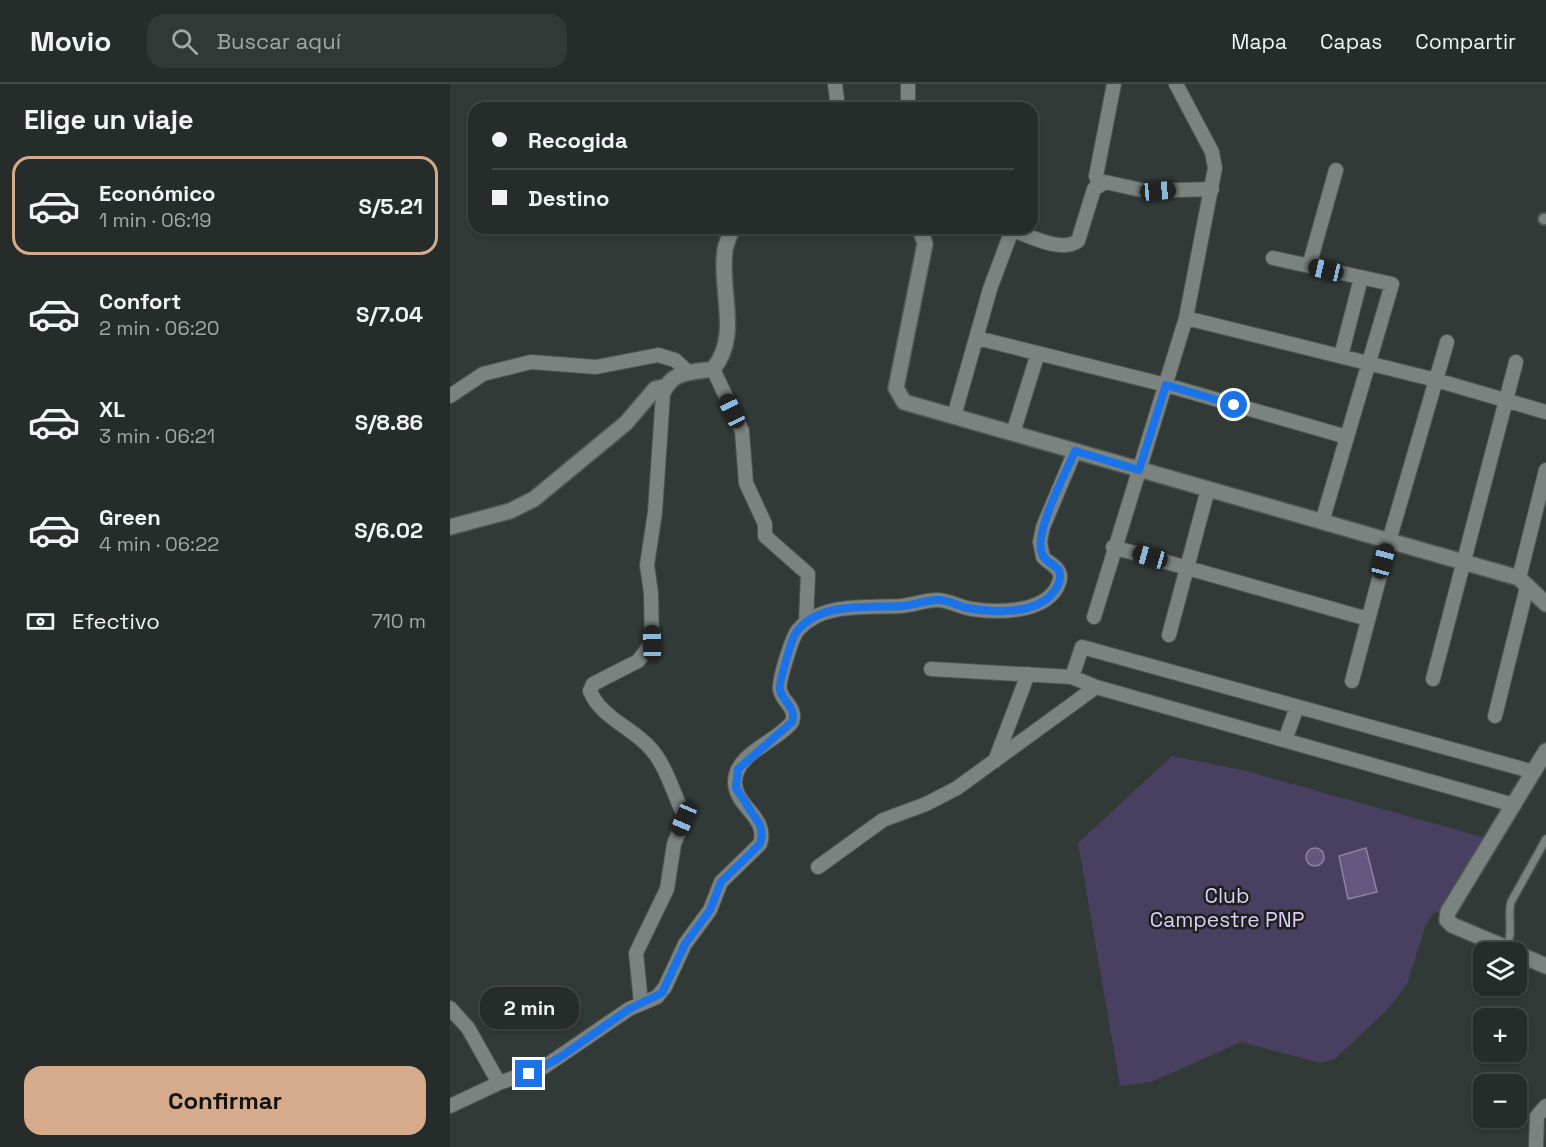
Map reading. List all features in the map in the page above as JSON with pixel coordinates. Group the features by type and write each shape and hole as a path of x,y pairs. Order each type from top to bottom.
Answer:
{"street":[{"path":"835,84 837,102"},
{"path":"908,84 908,102"},
{"path":"1099,184 1096,176 1114,84"},
{"path":"1094,617 1113,547 1186,318 1212,189 1214,157 1176,84"},
{"path":"1309,266 1336,170"},
{"path":"1025,234 1059,245 1074,244 1078,241 1094,189 1099,184 1108,182 1146,191 1212,189"},
{"path":"641,1003 635,964 636,953 667,889 674,844 684,819 661,763 651,748 601,708 590,691 593,684 638,661 652,643 651,593 647,565 655,512 663,394 670,380 688,372 713,369 723,357 728,333 724,287 725,250 730,234"},
{"path":"922,234 925,244 896,388 904,402 1463,562 1523,583 1546,604"},
{"path":"954,417 990,289 1011,234"},
{"path":"1273,258 1392,285 1322,522"},
{"path":"1341,356 1361,278"},
{"path":"1186,318 1436,380 1546,412"},
{"path":"977,338 1166,385 1347,438"},
{"path":"1352,681 1389,541 1448,342"},
{"path":"1013,433 1038,353"},
{"path":"450,396 483,374 531,362 596,367 658,355 675,360 688,372"},
{"path":"1433,679 1516,362"},
{"path":"713,369 741,431 746,483 765,524 765,536 808,574 806,622"},
{"path":"450,527 496,516 534,499 626,423 655,389 667,386"},
{"path":"450,1106 499,1083 544,1067 641,1003 662,993 681,950 710,910 721,882 760,844 762,835 760,825 738,793 736,775 742,764 792,722 792,709 781,694 779,683 793,636 806,622 822,614 844,609 908,605 937,600 981,610 1030,607 1042,602 1053,592 1060,578 1056,567 1043,557 1041,534 1075,451"},
{"path":"1495,716 1546,470"},
{"path":"1169,635 1208,489"},
{"path":"1113,547 1368,619"},
{"path":"1072,677 1082,647 1534,772"},
{"path":"931,669 1072,677 1096,687 1514,805"},
{"path":"995,761 1028,674"},
{"path":"818,867 883,820 926,804 957,788 1096,687"},
{"path":"1285,740 1297,707"},
{"path":"1492,942 1452,925 1447,920 1448,912 1546,751"},
{"path":"1527,957 1546,966"},
{"path":"450,1008 468,1028 499,1083"},
{"path":"1536,1147 1537,1116 1546,1106"}],"lane":[{"path":"1512,942 1508,912 1511,902 1546,839"}],"green space":[{"name":"Club Campestre PNP","path":"1172,756 1242,770 1486,838 1445,910 1433,913 1425,928 1407,984 1389,1008 1336,1058 1321,1063 1241,1042 1151,1082 1120,1086 1078,843"}],"shaded area":[{"path":"1315,848 1321,851 1324,857 1321,863 1315,866 1309,863 1306,857 1309,851"},
{"path":"1366,848 1377,892 1348,899 1339,856"}],"route":[{"path":"529,1074 559,1058 629,1009 662,993 678,956 710,910 721,882 758,849 762,840 760,825 738,793 736,775 742,764 792,722 792,709 781,694 779,683 793,636 806,622 822,614 844,609 908,605 930,600 950,602 960,607 981,610 1030,607 1042,602 1053,592 1059,582 1060,574 1053,564 1043,557 1041,534 1075,451 1139,470 1166,385 1234,405"}]}
